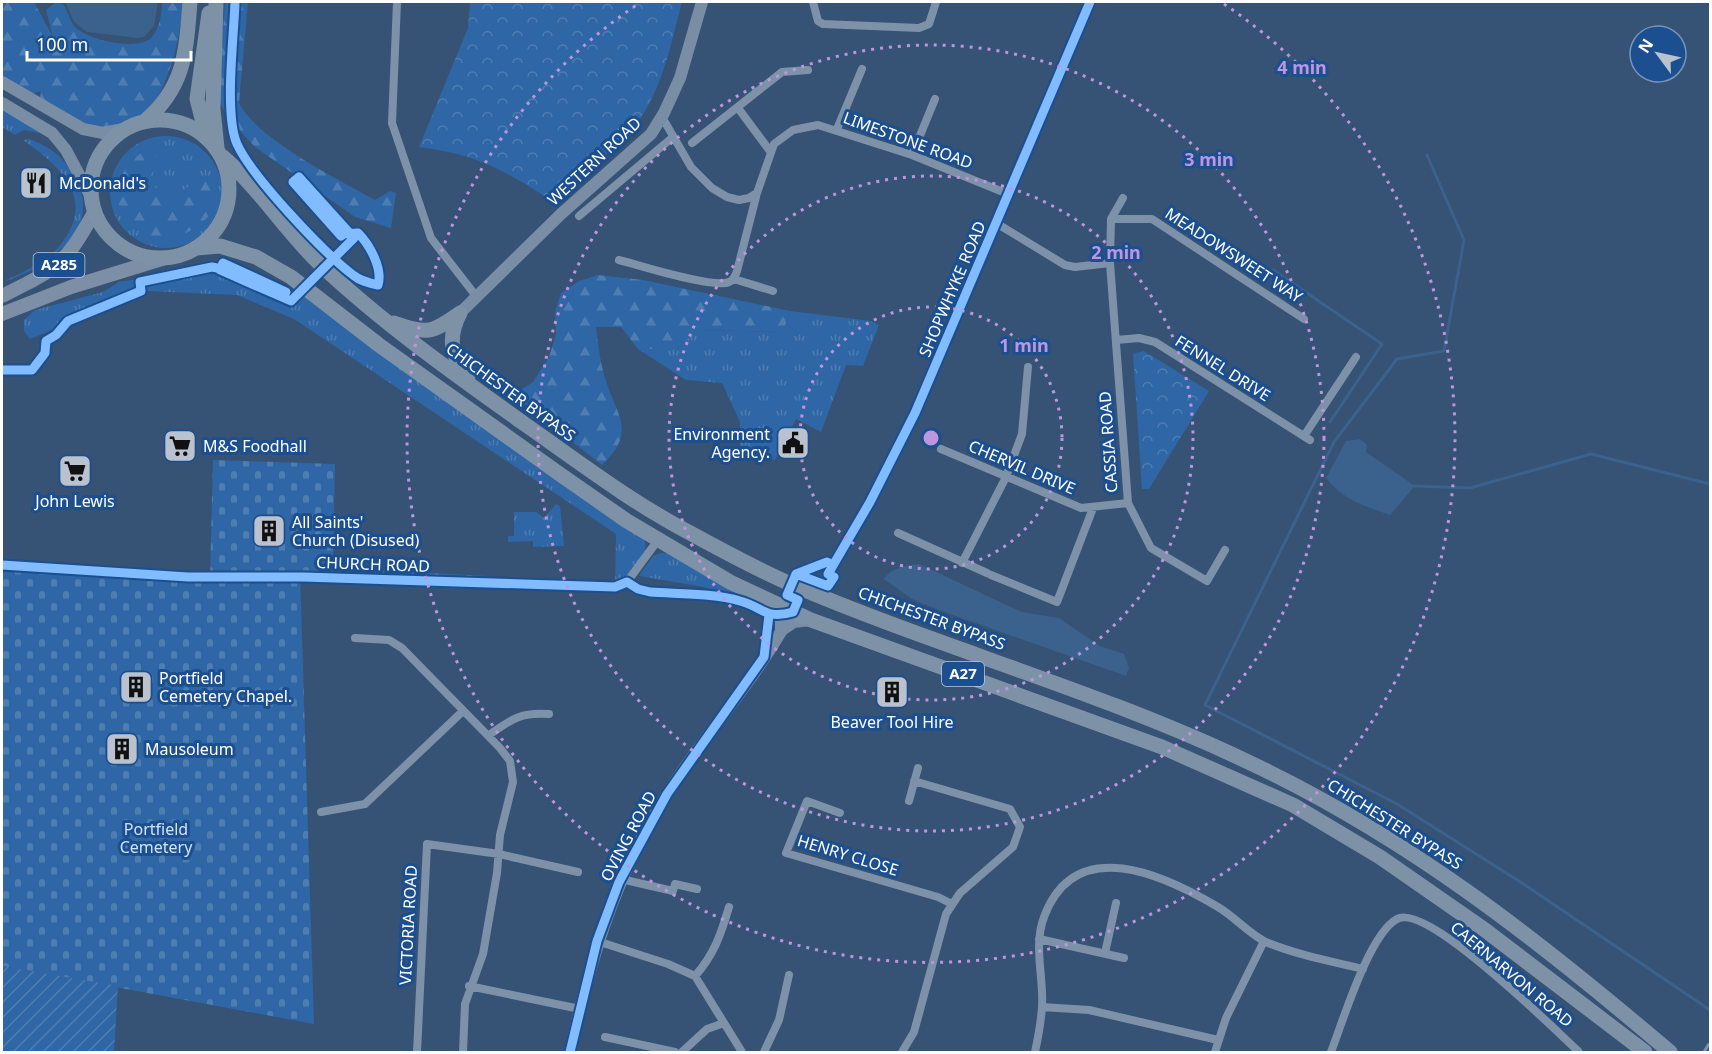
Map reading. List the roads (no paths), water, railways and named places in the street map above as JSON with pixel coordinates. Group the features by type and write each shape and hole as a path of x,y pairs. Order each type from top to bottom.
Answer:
{"highway":[{"path":"190,2 181,68 175,86 165,104 145,121 128,128 103,151 95,166 94,205 101,225 122,246 150,257 165,258 196,248 214,232 225,212 229,190 197,99 211,2"},
{"path":"216,2 213,109 216,148"},
{"path":"145,121 178,122 216,148"},
{"name":"CHICHESTER BYPASS","path":"216,148 245,176 282,224 316,260 385,320 575,460 687,532 780,579 1171,728 1244,759 1346,811 1500,913 1670,1053"},
{"name":"A27","path":"196,248 220,246 256,257 291,277 432,383 561,475 699,565 769,601 811,620 1162,747 1293,805 1380,857 1485,930 1646,1053"},
{"path":"385,320 422,332 439,328 460,313"},
{"path":"460,313 452,335 452,349 456,362 483,394"}],"main road":[{"name":"WESTERN ROAD","path":"460,313 561,214 651,134 662,117 680,78 702,2"},
{"path":"2,82 83,129 103,133 128,128"},
{"path":"2,103 52,133 66,150 94,205"},
{"name":"A285","path":"2,296 61,264 80,240 94,205"},
{"name":"A285","path":"2,314 71,287 165,258"},
{"path":"769,601 781,621 781,632"},
{"path":"781,632 789,624 811,620"},
{"name":"OVING ROAD","path":"570,1053 597,941 621,879 670,789 781,632"}],"street":[{"path":"397,2 392,123 431,238 476,296"},
{"path":"813,2 818,21 823,24 919,28 929,24 936,2"},
{"name":"SHOPWHYKE ROAD","path":"834,577 828,574 896,454 1090,2"},
{"path":"837,129 862,69"},
{"path":"692,143 782,72 808,70"},
{"path":"912,155 935,99"},
{"path":"738,108 770,151"},
{"path":"662,117 691,167 712,188 727,198 739,200 757,193"},
{"name":"LIMESTONE ROAD","path":"734,279 770,151 783,136 793,130 818,124 837,129 912,155 1008,194"},
{"path":"579,216 673,137"},
{"name":"CASSIA ROAD","path":"1123,198 1111,219 1110,263 1128,503 1151,548 1207,581 1225,550"},
{"name":"MEADOWSWEET WAY","path":"1111,219 1152,219 1304,319"},
{"path":"996,223 1065,265 1075,267 1110,263"},
{"path":"619,260 716,284 727,283 734,279 773,291"},
{"name":"FENNEL DRIVE","path":"1116,340 1139,338 1155,342 1307,438 1356,357"},
{"path":"962,563 1006,477 1022,434 1028,367"},
{"name":"CHERVIL DRIVE","path":"941,449 1081,508 1128,503"},
{"path":"898,533 962,563 1057,602 1093,508"},
{"path":"627,582 658,540"},
{"name":"CHURCH ROAD","path":"2,566 188,577 304,577 615,587 627,582 638,589 650,592 739,600"},
{"path":"355,638 389,640 402,648 489,735 510,761 513,782 500,835 483,954 469,986 465,1004 463,1053"},
{"path":"321,812 349,809 365,804 463,711"},
{"path":"489,735 512,718 527,712 549,714"},
{"path":"909,801 918,768"},
{"path":"902,1053 914,1032 942,922 952,904 974,880 993,867 1013,847 1020,827 1010,809 914,781"},
{"name":"HENRY CLOSE","path":"840,813 807,801 786,853 938,897 952,904"},
{"name":"VICTORIA ROAD","path":"417,1053 427,844 499,854 578,872"},
{"path":"1035,1053 1042,1007 1039,939 1045,916 1056,895 1084,872 1103,866 1165,879 1218,907 1264,941 1297,953 1363,969"},
{"path":"621,879 673,891 675,884 697,889"},
{"path":"1105,953 1116,903"},
{"path":"695,976 710,959 718,944 729,907"},
{"name":"CAERNARVON ROAD","path":"1331,1053 1370,950 1391,922 1408,916 1421,921 1471,954 1578,1051"},
{"path":"1039,939 1124,958"},
{"path":"597,941 668,963 695,976 711,998 742,1053"},
{"path":"1215,1053 1237,993 1264,941"},
{"path":"764,1053 779,1020 789,975"},
{"path":"469,986 580,1009"},
{"path":"1042,1007 1089,1010 1218,1040"},
{"path":"682,1053 707,1029 724,1023"},
{"path":"605,1036 675,1053"}],"waterway":[{"path":"1427,155 1464,240 1444,351 1397,359 1334,442 1205,705 1397,804 1522,883 1710,1010"},
{"path":"1273,270 1382,344 1330,422"},
{"path":"1415,486 1470,488 1591,454 1710,484"}],"railway":[{"path":"1704,1052 1710,1042"}],"place":[{"name":"McDonald's","path":"36,183"},
{"name":"Environment Agency.","path":"793,443"},
{"name":"M&S Foodhall","path":"180,446"},
{"name":"John Lewis","path":"75,471"},
{"name":"All Saints' Church (Disused)","path":"269,531"},
{"name":"Portfield Cemetery Chapel.","path":"136,687"},
{"name":"Beaver Tool Hire","path":"892,692"},
{"name":"Mausoleum","path":"122,749"}],"park label":[{"name":"Portfield Cemetery","path":"156,838"}]}
